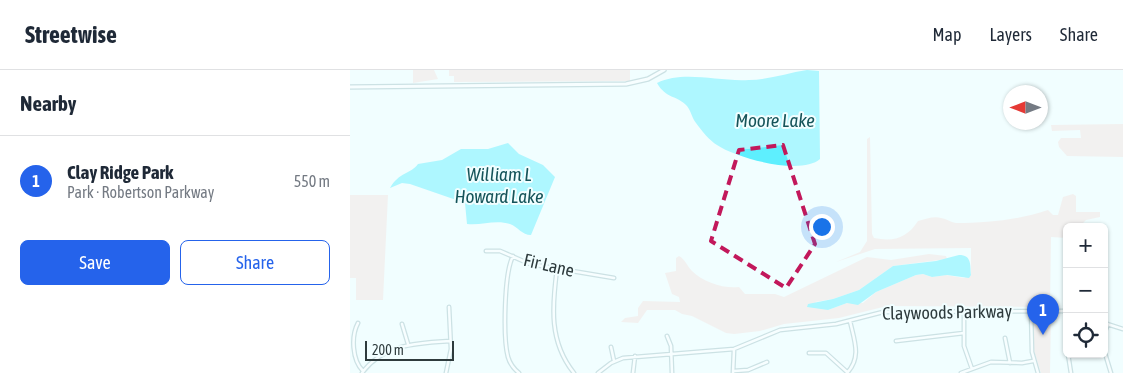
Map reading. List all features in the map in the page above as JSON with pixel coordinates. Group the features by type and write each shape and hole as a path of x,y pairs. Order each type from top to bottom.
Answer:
{"street":[{"path":"350,87 626,84 648,80 664,70"},
{"name":"Fir Lane","path":"486,251 500,251 530,264 614,278"},
{"path":"514,256 508,270 506,341 510,361 519,373"},
{"path":"557,269 554,293 554,332 560,353 574,373"},
{"path":"446,373 450,355 448,307"},
{"path":"964,310 964,346 972,369"},
{"name":"Claywoods Parkway","path":"598,373 614,361 635,356 734,350 780,330 850,320 882,312 964,310 1063,312"},
{"path":"1031,311 1033,361 1038,373"},
{"path":"809,353 826,353 847,373 854,364 857,351 850,320"},
{"path":"358,323 355,328 354,352 363,372 376,357 408,344 450,340"},
{"path":"402,324 408,344"},
{"path":"1108,324 1123,329"},
{"path":"896,341 964,333"},
{"path":"667,336 672,353 672,373"},
{"path":"1005,338 1010,362"},
{"path":"611,348 614,361"},
{"path":"734,350 733,372 748,370 767,362"},
{"path":"633,373 635,356"},
{"path":"1069,358 1071,373"},
{"path":"1106,358 1111,373"},
{"path":"961,373 991,362 1033,361"}],"highlighted area":[{"path":"783,145 815,244 786,288 711,241 739,150"}],"shaded area":[{"path":"413,70 434,70 438,79 413,83"},
{"path":"449,70 630,70 630,81 454,82 454,76 449,76"},
{"path":"1123,124 1123,157 1067,156 1059,147 1058,142 1061,138 1081,138 1080,130 1052,131 1051,125"},
{"path":"870,137 872,234 874,238 894,239 905,235 918,221 938,217 956,223 968,223 1014,219 1048,210 1053,215 1058,215 1063,197 1073,194 1076,196 1076,212 1100,212 1100,217 1086,220 1083,223 1063,223 1063,238 1051,237 1050,307 887,306 839,318 784,324 760,331 734,334 726,333 692,316 675,310 647,310 638,323 621,322 625,318 638,316 638,308 643,301 680,302 679,297 672,294 665,273 676,271 676,258 679,256 697,275 714,284 739,287 745,294 775,294 784,297 867,257 891,260 929,254 946,256 947,259 893,266 859,290 833,299 815,302 828,310 847,303 863,303 876,292 916,275 923,274 932,277 946,275 964,278 971,275 971,248 875,249 836,262 860,252 867,241 867,139"},
{"path":"350,195 388,195 383,300 356,300 356,278 350,278"},
{"path":"1037,314 1051,314 1050,373 1041,373 1034,351 1034,319"}],"water":[{"name":"Moore Lake","path":"807,70 819,71 820,159 811,164 799,166 753,160 717,145 698,126 687,106 664,92 657,83 678,77 756,80"},
{"name":"William L Howard Lake","path":"508,143 519,154 543,165 555,177 531,235 525,234 510,224 493,222 467,224 465,203 410,184 402,183 390,188 397,179 418,164 442,160 461,149 488,149"},
{"path":"963,255 970,261 971,275 969,278 947,275 932,277 923,274 916,275 876,292 858,305 847,303 828,310 807,307 808,304 833,299 859,290 893,266 936,261"}],"place":[{"name":"Clay Ridge Park","path":"1043,335"}]}
